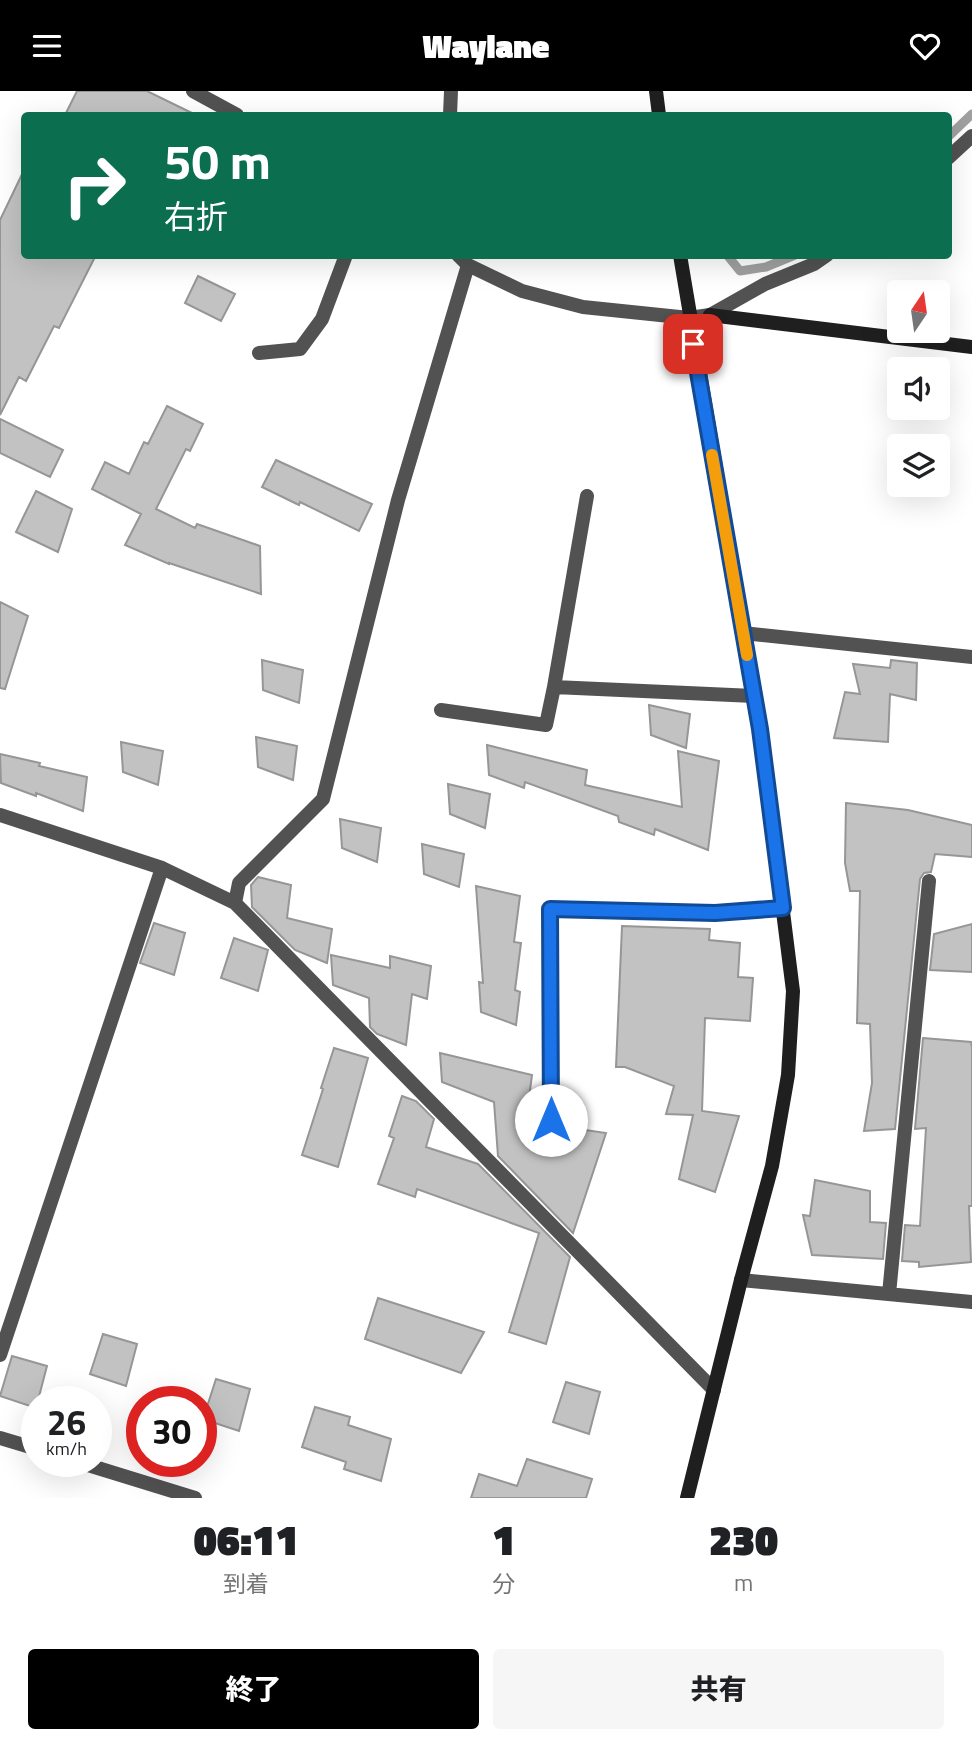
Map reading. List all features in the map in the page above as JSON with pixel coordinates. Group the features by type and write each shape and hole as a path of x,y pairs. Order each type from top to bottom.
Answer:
{"street":[{"path":"192,91 230,112"},
{"path":"450,112 451,91"},
{"path":"656,91 659,112"},
{"path":"952,154 972,136"},
{"path":"259,353 300,349 322,319 344,259"},
{"path":"681,259 754,696 793,991 789,1075 772,1166 687,1498"},
{"path":"710,315 765,284 821,259"},
{"path":"235,903 239,883 323,799 398,500 463,260 522,291 583,307 689,318 710,315 972,347"},
{"path":"441,710 546,725 587,496"},
{"path":"743,633 972,657"},
{"path":"554,687 754,696"},
{"path":"0,815 162,868 235,903 714,1390"},
{"path":"0,1355 162,868"},
{"path":"889,1294 929,881"},
{"path":"551,1120 550,909 715,913 783,908"},
{"path":"741,1280 972,1303"},
{"path":"0,1438 21,1444"},
{"path":"112,1472 195,1498"}],"building":[{"path":"77,91 147,91 190,112 66,112"},
{"path":"21,176 21,259 94,259 59,328 54,326 26,381 19,377 0,415 0,220"},
{"path":"198,276 235,294 221,321 185,303"},
{"path":"167,406 203,424 190,451 186,449 156,509 195,528 197,524 260,546 261,594 169,564 125,545 141,514 92,489 105,462 129,474 144,442 148,444"},
{"path":"0,419 63,450 50,477 0,453"},
{"path":"276,460 372,504 359,531 262,487"},
{"path":"36,491 72,509 58,552 16,532"},
{"path":"0,602 28,616 5,689 0,688"},
{"path":"262,660 303,670 299,703 263,690"},
{"path":"891,660 917,663 916,700 890,694 888,742 834,738 845,692 860,694 853,664 890,668"},
{"path":"649,705 690,714 686,748 651,735"},
{"path":"256,737 297,746 293,780 258,767"},
{"path":"121,742 163,751 158,785 123,772"},
{"path":"487,745 587,770 585,785 682,807 678,751 719,761 708,850 655,829 654,835 619,822 618,816 525,782 524,788 489,775"},
{"path":"0,754 87,777 83,811 1,783"},
{"path":"448,784 490,794 485,828 450,814"},
{"path":"846,803 908,810 972,825 972,857 935,854 931,872 924,873 920,879 895,1129 864,1131 872,1083 870,1024 857,1023 860,891 850,891 845,863"},
{"path":"340,819 381,828 377,862 342,848"},
{"path":"422,844 464,854 459,887 424,874"},
{"path":"258,877 291,885 287,918 332,929 327,963 295,950 252,907 251,885"},
{"path":"476,886 520,896 514,942 521,943 515,990 520,992 516,1025 481,1012 479,982 483,983"},
{"path":"154,923 185,933 174,975 140,963"},
{"path":"972,924 972,972 930,970 934,934"},
{"path":"622,926 710,929 709,940 740,943 738,977 753,978 750,1021 705,1018 702,1111 739,1116 715,1192 679,1179 693,1115 666,1114 674,1086 625,1067 616,1067"},
{"path":"234,938 268,950 258,991 221,978"},
{"path":"331,955 390,968 390,956 431,966 427,999 412,994 406,1045 377,1034 370,1027 369,998 333,985"},
{"path":"923,1038 971,1042 971,1262 919,1267 919,1262 902,1261 905,1225 920,1226 926,1128 915,1129"},
{"path":"334,1048 368,1058 338,1167 302,1155"},
{"path":"440,1053 532,1075 526,1121 542,1123 550,1130 558,1126 606,1133 573,1233 498,1156 494,1102 442,1082"},
{"path":"402,1096 416,1101 434,1119 426,1147 478,1164 570,1257 546,1344 509,1332 539,1233 417,1189 415,1197 378,1184 394,1138 389,1136"},
{"path":"815,1180 870,1191 870,1222 886,1223 883,1259 812,1255 803,1215 810,1216"},
{"path":"378,1298 484,1332 461,1373 365,1339"},
{"path":"103,1334 137,1344 126,1386 90,1374"},
{"path":"12,1356 47,1366 42,1386 21,1386 21,1403 0,1396"},
{"path":"216,1379 250,1389 239,1431 217,1424 217,1386 214,1386"},
{"path":"566,1382 600,1392 589,1434 553,1422"},
{"path":"315,1407 350,1417 348,1425 391,1439 381,1481 344,1469 346,1462 302,1447"},
{"path":"527,1459 592,1479 586,1498 471,1498 479,1474 517,1486"}],"waterway":[{"path":"952,133 972,114"},
{"path":"730,259 740,271 766,267 785,259"}],"slow traffic":[{"path":"712,455 747,655"}],"route":[{"path":"551,1120 550,909 715,913 783,908 760,729 693,344"}]}
